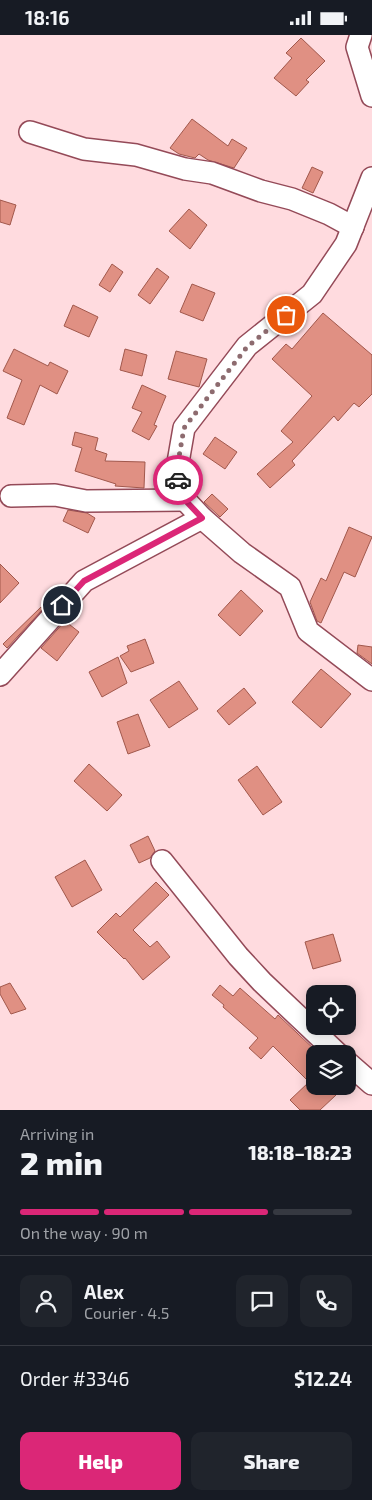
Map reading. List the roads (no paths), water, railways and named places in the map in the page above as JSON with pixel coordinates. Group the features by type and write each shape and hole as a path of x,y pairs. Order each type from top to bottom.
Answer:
{"street":[{"path":"361,35 357,47 372,96"},
{"path":"30,132 84,149 136,155 185,169 212,173 261,191 292,199 329,214 353,227"},
{"path":"372,178 346,244 312,294 247,347 184,428 176,474 185,500 202,518 242,553 290,587 308,631 372,680"},
{"path":"11,496 56,495 86,501 185,500"},
{"path":"0,675 84,581 202,518"},
{"path":"162,861 238,956 262,982 328,1045"},
{"path":"356,1070 372,1084"}]}
